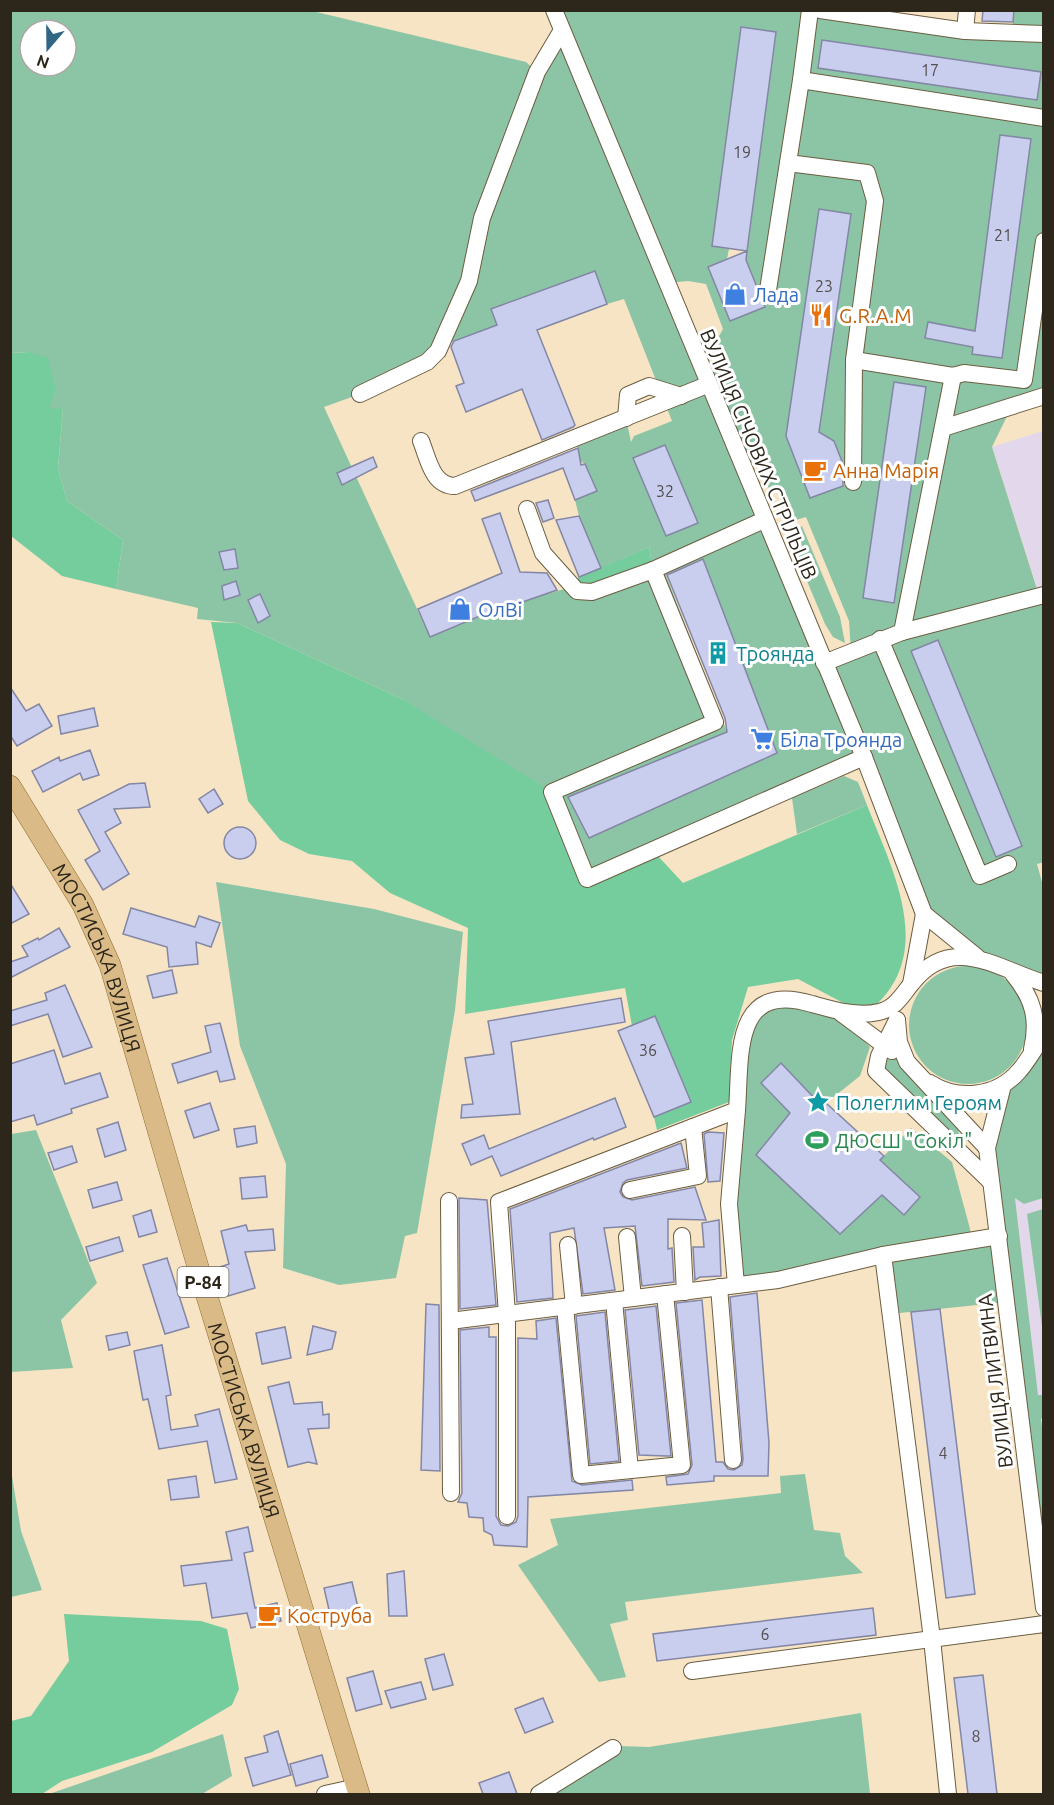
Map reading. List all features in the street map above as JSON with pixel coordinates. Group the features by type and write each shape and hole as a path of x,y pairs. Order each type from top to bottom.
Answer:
{"main road":[{"name":"МОСТИСЬКА ВУЛИЦЯ","path":"10,786 83,905 110,965 198,1267 358,1791"}],"street":[{"name":"ВУЛИЦЯ СІЧОВИХ СТРІЛЬЦІВ","path":"554,10 864,757 924,914"},
{"path":"768,290 810,10"},
{"path":"820,10 850,12 965,31 1044,34"},
{"path":"965,31 968,10"},
{"path":"360,394 427,363 438,351 469,281 482,218 537,72 562,30"},
{"path":"801,80 1044,118"},
{"path":"788,163 867,173 875,201 854,360 853,482"},
{"path":"854,360 953,376 964,373 1024,380 1044,241"},
{"path":"902,632 953,376"},
{"path":"421,441 437,479 445,485 455,486 708,385"},
{"path":"943,428 1044,396"},
{"path":"527,509 543,553 577,591 592,592 653,570 764,520"},
{"path":"653,570 715,722 552,792 587,879 864,757"},
{"path":"824,663 902,632 1044,595"},
{"path":"880,639 980,876 1008,864"},
{"path":"911,984 924,914 977,957"},
{"path":"991,1182 876,1071 884,1045 897,1020 902,999 911,984 923,971 945,959 977,957 996,962 1013,973 1044,983"},
{"path":"1013,973 1027,990 1035,1010 1036,1032 1031,1053"},
{"path":"736,1285 729,1204 742,1041 748,1018 754,1010 766,1002 782,999 809,1003 841,1013 881,1012 902,999"},
{"path":"841,1013 908,1062"},
{"path":"897,1020 899,1042 908,1062 987,1148"},
{"path":"921,1078 940,1090 961,1095 983,1093 1003,1085 1019,1071 1044,1036"},
{"name":"ВУЛИЦЯ ЛИТВИНА","path":"1003,1085 987,1148 1041,1568 1044,1608"},
{"path":"507,1516 507,1314 499,1202 737,1110"},
{"path":"630,1190 698,1176 693,1127"},
{"path":"449,1202 451,1493"},
{"path":"681,1236 685,1292"},
{"path":"450,1321 778,1280 883,1255 999,1236"},
{"path":"627,1237 633,1298"},
{"path":"568,1245 569,1306 581,1475 682,1465 665,1294"},
{"path":"883,1255 932,1639 948,1794"},
{"path":"719,1287 733,1460"},
{"path":"614,1301 630,1470"},
{"path":"692,1671 1044,1624"},
{"path":"539,1794 613,1748"},
{"path":"325,1794 358,1791"}],"shaded area":[{"path":"1043,431 1043,606 992,447"},
{"path":"1015,1198 1024,1203 1043,1198 1044,1395 1038,1396"}],"green space":[{"path":"820,10 1012,32 1014,11 1043,11 1043,396 1012,406 992,447 1043,608 1044,862 1037,864 1043,886 1043,983 1013,973 924,914 862,758 587,879 402,699 237,623 197,619 198,608 116,589 123,540 67,501 58,468 63,409 49,409 28,352 11,353 11,11 312,11 526,62 537,72 562,30 554,11","holes":["741,28 776,32 746,260 765,307 730,321 708,267 727,259 729,249 712,246","822,40 1041,72 1037,99 818,68","1000,136 1031,139 1002,358 972,354","820,209 851,214 819,432 834,441 849,483 810,498 789,444","595,271 607,304 624,299 672,421 634,436 631,442 626,418 576,438 580,461 585,464 597,490 575,500 579,516 601,568 649,547 653,570 571,587 496,609 430,637 324,407 360,394 449,343 497,325","688,281 706,284 723,329 714,345 708,383 667,283","894,383 894,603 863,597","665,445 698,523 666,536 633,458","741,463 761,463 769,489 781,486 796,520 806,517 849,621 851,651 824,663","702,559 777,753 589,838 569,797 727,732 666,575"]},
{"path":"28,352 48,358 56,390 49,408 63,409 58,468 67,501 123,540 116,589 62,576 11,536 11,353"},
{"path":"802,526 840,617 845,643 833,637 825,624 789,538"},
{"path":"649,547 653,570 592,592 571,587 579,577"},
{"path":"211,622 237,623 402,699 552,792 587,879 657,855 683,883 867,805 887,854 903,907 906,933 903,958 894,982 877,1004 849,1006 798,979 748,987 732,1040 729,1102 657,1130 654,1117 691,1101 655,1016 632,1026 625,988 465,1014 468,928 390,893 352,861 309,854 280,840 248,801"},
{"path":"844,776 858,782 867,805 797,834 792,798"},
{"path":"216,882 374,909 463,932 455,1010 417,1233 405,1236 396,1278 339,1285 283,1268 286,1164 240,1046"},
{"path":"968,966 991,970 1010,983 1023,1002 1027,1025 1023,1048 1010,1067 991,1080 968,1084 945,1080 926,1067 913,1048 909,1025 913,1002 926,983 945,970"},
{"path":"766,1002 843,1018 870,1047 860,1076 826,1103 761,1083 790,1113 756,1155 840,1234 882,1195 904,1215 920,1198 880,1160 911,1128 952,1162 973,1240 998,1236 987,1148 1003,1085 1043,1036 1043,1198 1024,1204 1015,1198 1038,1395 1043,1395 1043,1418 1041,1419 1044,1441 1043,1567 1006,1302 890,1314 883,1255 736,1285 729,1204 748,1019"},
{"path":"892,1053 958,1129 960,1139 955,1141 882,1069 882,1058"},
{"path":"36,1130 97,1283 61,1320 73,1368 11,1372 11,1134"},
{"path":"1044,1209 1043,1334 1027,1214"},
{"path":"11,1470 21,1531 42,1590 11,1597"},
{"path":"805,1474 814,1530 840,1533 845,1556 863,1573 625,1602 628,1620 610,1624 626,1677 599,1682 518,1565 558,1545 550,1519 781,1493 780,1476"},
{"path":"64,1614 201,1621 227,1629 239,1689 232,1705 152,1752 62,1781 42,1794 11,1794 11,1721 31,1716 69,1661"},
{"path":"861,1713 870,1794 539,1794 618,1746 649,1747"},
{"path":"223,1734 232,1776 202,1794 49,1794"}],"building":[{"path":"983,10 1014,10 1013,22 982,21"},
{"path":"741,27 776,32 747,251 712,246"},
{"path":"822,40 1041,72 1037,100 818,68"},
{"path":"1000,135 1031,139 1002,358 972,354 973,347 925,338 928,322 975,331"},
{"path":"819,209 851,214 819,432 834,441 843,464 843,486 810,498 786,436"},
{"path":"747,251 746,260 765,307 730,321 708,267"},
{"path":"595,271 607,304 537,330 575,425 542,440 522,389 466,412 456,386 464,383 451,347 454,341 497,325 491,309"},
{"path":"894,382 926,387 894,603 863,598"},
{"path":"665,445 698,523 666,536 633,458"},
{"path":"578,448 581,465 585,464 597,491 575,500 563,468 475,501 471,491"},
{"path":"373,457 377,467 342,485 337,473"},
{"path":"548,500 554,518 543,522 536,503"},
{"path":"500,513 520,572 547,573 557,590 514,605 513,602 430,637 418,609 502,573 482,519"},
{"path":"579,516 601,568 579,577 556,520"},
{"path":"235,549 238,568 224,570 219,552"},
{"name":"Троянда","path":"703,559 777,753 589,838 568,797 727,732 725,718 667,575"},
{"path":"236,581 240,595 224,600 222,586"},
{"path":"260,594 270,616 258,623 248,600"},
{"path":"938,640 1022,846 996,857 911,651"},
{"path":"10,687 26,711 39,704 52,726 17,746 10,735"},
{"path":"94,708 98,726 61,734 58,716"},
{"path":"90,750 99,775 83,780 80,773 43,792 32,771 59,757 60,761"},
{"path":"145,783 150,807 114,809 121,823 105,832 129,874 103,890 85,860 100,851 78,810 129,784"},
{"path":"214,789 223,804 208,813 199,799"},
{"path":"240,827 251,832 256,843 251,854 240,859 229,854 224,843 229,832"},
{"path":"10,883 29,914 10,924"},
{"path":"131,908 195,927 199,916 220,923 211,947 196,942 198,964 169,967 167,947 123,934"},
{"path":"59,928 70,947 10,978 10,962 28,956 22,946 38,938 39,940"},
{"path":"172,970 177,993 153,998 147,976"},
{"path":"65,985 92,1047 63,1057 48,1014 10,1026 10,1011 47,1000 45,993"},
{"path":"621,998 625,1022 511,1042 520,1114 461,1118 462,1105 473,1104 465,1058 494,1054 488,1021"},
{"path":"655,1016 691,1102 654,1117 618,1031"},
{"path":"220,1023 235,1079 220,1082 217,1071 178,1083 172,1064 211,1052 205,1026"},
{"path":"54,1050 65,1084 100,1073 108,1097 71,1109 72,1113 37,1125 34,1115 10,1122 10,1064"},
{"name":"ДЮСШ \"Сокіл\"","path":"781,1063 818,1102 826,1103 884,1156 880,1160 920,1197 904,1215 882,1195 840,1234 756,1155 790,1113 761,1083"},
{"path":"615,1098 626,1127 594,1140 593,1138 501,1176 492,1156 471,1165 462,1144 484,1135 489,1149"},
{"path":"210,1103 219,1130 194,1138 185,1111"},
{"path":"118,1122 126,1150 105,1157 97,1129"},
{"path":"255,1126 257,1143 237,1147 234,1129"},
{"path":"724,1133 720,1181 708,1182 704,1134"},
{"path":"681,1143 687,1168 627,1180 623,1183 620,1192 623,1197 632,1200 695,1187 706,1220 668,1219 668,1249 672,1248 674,1282 642,1286 635,1226 604,1228 615,1290 583,1294 574,1228 550,1233 553,1298 517,1302 510,1209"},
{"path":"72,1146 77,1162 54,1170 48,1153"},
{"path":"265,1176 267,1197 242,1199 240,1178"},
{"path":"117,1182 122,1200 93,1208 88,1190"},
{"path":"459,1198 487,1200 496,1305 460,1309"},
{"path":"151,1210 157,1232 139,1237 133,1216"},
{"path":"719,1220 721,1276 700,1277 695,1280 693,1247 704,1247 702,1223"},
{"path":"246,1225 248,1231 273,1229 275,1250 245,1252 255,1288 228,1296 220,1267 229,1264 221,1231"},
{"path":"119,1237 123,1251 90,1261 86,1247"},
{"path":"167,1258 189,1327 165,1334 143,1265"},
{"path":"757,1293 769,1443 768,1476 714,1476 714,1481 667,1485 666,1477 688,1474 692,1465 676,1303 702,1300 716,1462 723,1462 728,1469 734,1470 742,1465 743,1459 730,1297"},
{"path":"426,1304 439,1305 440,1471 421,1470"},
{"path":"656,1306 671,1456 639,1455 625,1310"},
{"path":"940,1309 975,1594 946,1598 911,1312"},
{"path":"605,1312 619,1461 590,1464 576,1316"},
{"path":"556,1318 572,1481 582,1485 632,1480 633,1490 528,1497 527,1547 494,1545 492,1535 484,1531 483,1518 469,1517 467,1503 458,1502 462,1493 460,1330 489,1327 489,1337 496,1337 496,1516 501,1525 508,1526 516,1522 518,1516 518,1338 537,1339 536,1321"},
{"path":"313,1326 336,1332 332,1349 307,1355"},
{"path":"285,1327 291,1358 262,1364 256,1333"},
{"path":"127,1332 130,1345 109,1350 106,1336"},
{"path":"162,1345 171,1395 166,1396 171,1430 198,1426 195,1415 219,1409 237,1479 215,1483 207,1441 159,1449 148,1399 143,1400 134,1351"},
{"path":"289,1382 294,1404 322,1402 323,1415 329,1414 329,1428 308,1429 317,1464 308,1462 288,1467 268,1387"},
{"path":"196,1476 199,1497 171,1500 168,1480"},
{"path":"248,1527 253,1551 244,1553 255,1608 277,1603 281,1621 251,1628 247,1613 212,1618 206,1583 184,1586 181,1566 232,1560 226,1532"},
{"path":"404,1571 407,1616 389,1616 387,1574"},
{"path":"352,1582 360,1616 332,1623 324,1588"},
{"path":"873,1608 876,1635 657,1661 653,1634"},
{"path":"444,1654 453,1685 433,1690 425,1659"},
{"path":"373,1671 382,1704 356,1711 347,1678"},
{"path":"983,1675 997,1794 968,1794 954,1678"},
{"path":"421,1682 426,1699 391,1708 385,1691"},
{"path":"543,1698 553,1722 525,1733 515,1709"},
{"path":"278,1731 291,1775 253,1786 245,1758 268,1752 264,1736"},
{"path":"322,1755 328,1777 296,1786 290,1764"},
{"path":"509,1772 517,1794 483,1794 479,1783"}],"place":[{"name":"Лада","path":"735,294"},
{"name":"G.R.A.M","path":"821,315"},
{"name":"Анна Марія","path":"815,470"},
{"name":"ОлВі","path":"460,609"},
{"name":"Троянда","path":"718,653"},
{"name":"Біла Троянда","path":"762,739"},
{"name":"Полеглим Героям","path":"818,1102"},
{"name":"ДЮСШ \"Сокіл\"","path":"817,1140"},
{"name":"Коструба","path":"269,1615"}]}
